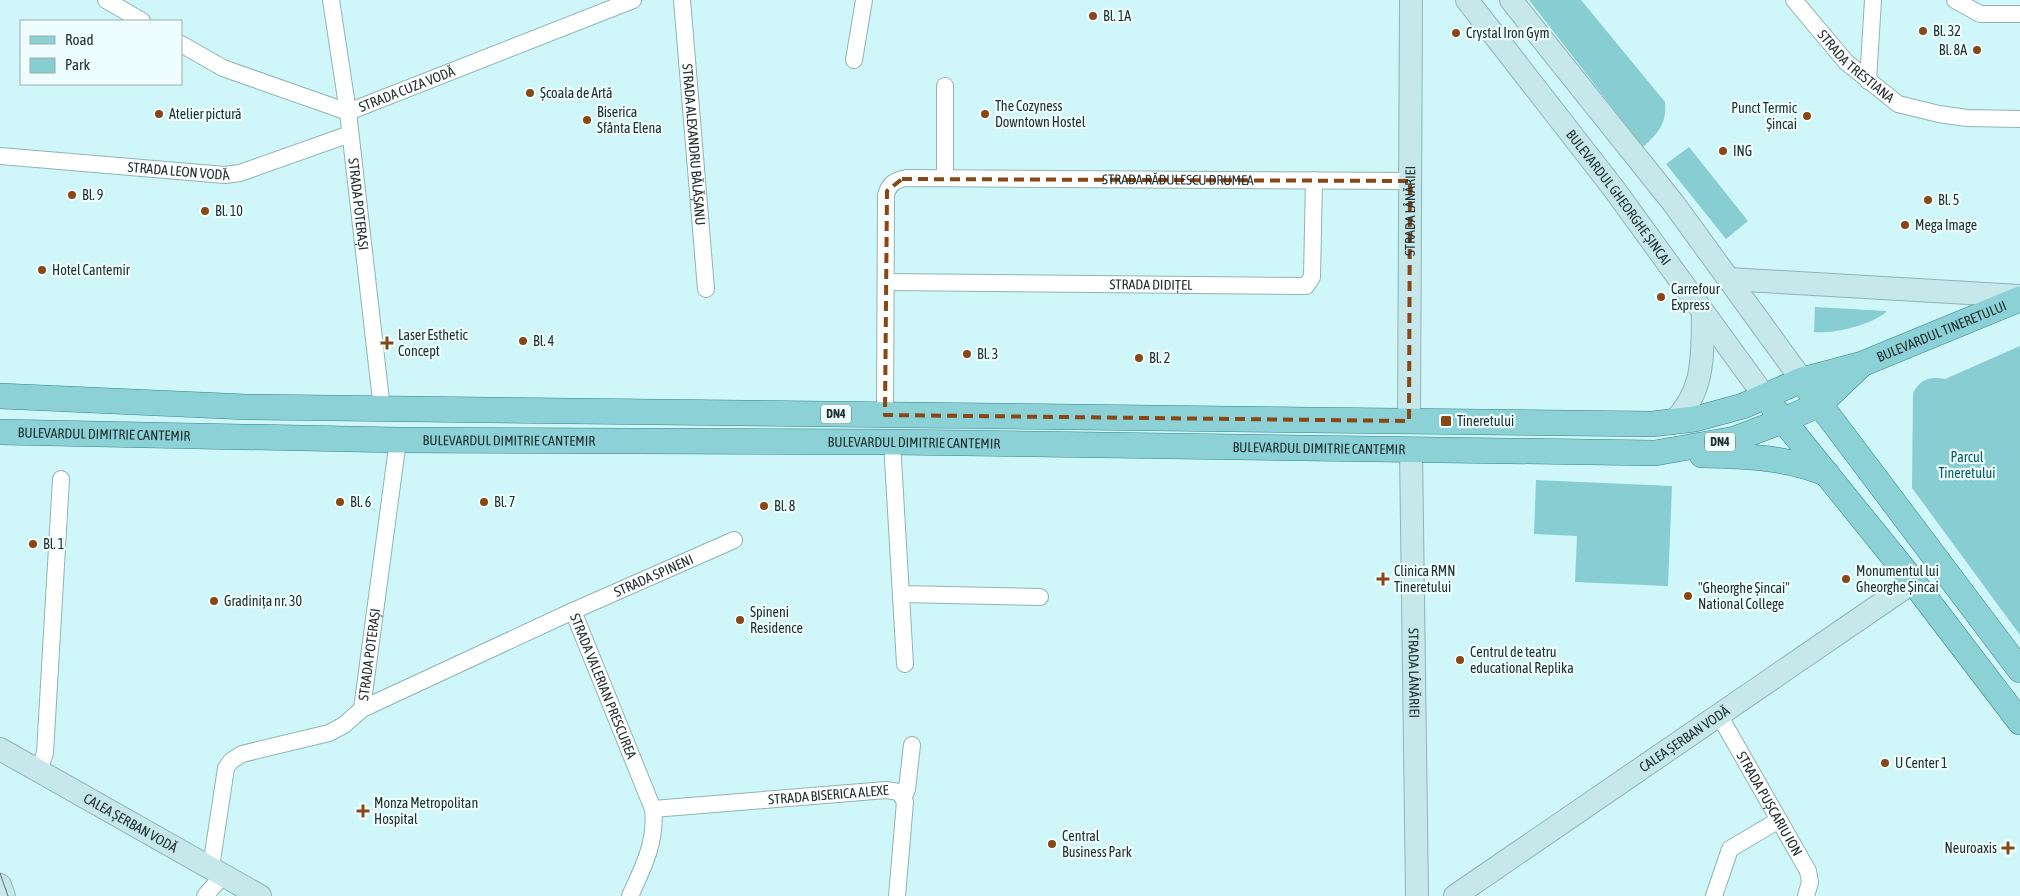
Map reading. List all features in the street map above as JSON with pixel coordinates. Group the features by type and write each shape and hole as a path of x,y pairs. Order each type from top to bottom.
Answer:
{"main road":[{"name":"BULEVARDUL TINERETULUI","path":"1802,380 1862,364 2020,297"},
{"name":"BULEVARDUL TINERETULUI","path":"1820,404 1862,364"},
{"name":"BULEVARDUL DIMITRIE CANTEMIR","path":"0,396 247,407 1632,425 1672,423 1713,415 1765,397 1802,380"},
{"path":"1802,380 2020,670"},
{"path":"1765,397 1782,421 1828,475 1913,582 2020,722"},
{"name":"BULEVARDUL DIMITRIE CANTEMIR","path":"0,432 398,440 892,442 1654,453 1735,439 1820,404"},
{"path":"1654,453 1775,459 1802,464 1828,475"}],"street":[{"path":"106,0 140,20"},
{"name":"STRADA POTERAȘI","path":"331,0 348,112 382,409"},
{"name":"STRADA CUZA VODĂ","path":"182,45 223,68 348,112 633,0"},
{"name":"STRADA ALEXANDRU BĂLĂȘANU","path":"682,0 706,289"},
{"path":"854,60 864,0"},
{"name":"STRADA LÂNĂRIEI","path":"1409,421 1411,0"},
{"name":"BULEVARDUL GHEORGHE ȘINCAI","path":"1467,0 1603,175 1765,397"},
{"path":"1511,0 1674,204 1802,380"},
{"name":"STRADA TRESTIANA","path":"1794,0 1846,62 1898,104 1939,114 1967,118 2020,119"},
{"path":"1868,81 1873,0"},
{"path":"1954,0 1980,14 2020,14"},
{"path":"945,86 945,178"},
{"name":"STRADA LEON VODĂ","path":"0,156 225,175 240,173 350,134"},
{"name":"STRADA RĂDULESCU DRUMEA","path":"885,415 886,195 893,182 902,179 945,178 1410,181"},
{"name":"STRADA DIDIȚEL","path":"886,282 1306,286 1312,277 1314,180"},
{"path":"1728,278 2020,297"},
{"path":"1672,423 1686,409 1696,389 1702,356 1703,312"},
{"name":"STRADA POTERAȘI","path":"218,870 226,768 231,761 242,754 329,733 344,725 362,709 398,440"},
{"path":"892,442 904,664"},
{"name":"STRADA LÂNĂRIEI","path":"1411,449 1418,896"},
{"path":"39,770 45,753 60,478"},
{"name":"STRADA SPINENI","path":"573,611 734,540"},
{"name":"CALEA ȘERBAN VODĂ","path":"1455,896 1913,582"},
{"path":"901,594 1040,597"},
{"name":"STRADA VALERIAN PRESCUREA","path":"362,709 573,611 654,808 653,839 630,896"},
{"name":"STRADA PUȘCARIU ION","path":"1720,715 1810,877 1806,896"},
{"path":"904,797 907,789 912,746"},
{"name":"CALEA ȘERBAN VODĂ","path":"0,750 218,870 260,896"},
{"name":"STRADA BISERICA ALEXE","path":"654,808 886,790 899,792 904,797 905,802 898,896"},
{"path":"1714,896 1730,849 1779,820"},
{"path":"205,896 218,870"},
{"path":"0,885 4,896"}],"highlighted area":[{"path":"902,179 1410,181 1409,421 885,415 887,191"}],"green space":[{"path":"1529,0 1581,0 1665,102 1663,122 1653,137 1643,147"},
{"path":"1689,147 1748,221 1726,239 1666,164"},
{"path":"1815,307 1886,312 1871,321 1852,328 1832,332 1814,332"},
{"name":"Parcul Tineretului","path":"2020,346 2020,635 1912,488 1913,393 1919,384 1930,378 1945,379"},
{"path":"1536,480 1672,486 1668,586 1575,582 1577,536 1534,534"}],"tram line":[{"path":"0,873 8,896"}],"place":[{"name":"Bl. 1A","path":"1093,16"},
{"name":"Bl. 32","path":"1923,31"},
{"name":"Crystal Iron Gym","path":"1456,33"},
{"name":"Bl. 8A","path":"1977,50"},
{"name":"Școala de Artă","path":"530,93"},
{"name":"Atelier pictură","path":"159,114"},
{"name":"The Cozyness Downtown Hostel","path":"985,114"},
{"name":"Punct Termic Șincai","path":"1807,116"},
{"name":"Biserica Sfânta Elena","path":"587,120"},
{"name":"ING","path":"1723,151"},
{"name":"Bl. 9","path":"72,195"},
{"name":"Bl. 5","path":"1928,200"},
{"name":"Bl. 10","path":"205,211"},
{"name":"Mega Image","path":"1905,225"},
{"name":"Hotel Cantemir","path":"42,270"},
{"name":"Carrefour Express","path":"1661,297"},
{"name":"Bl. 4","path":"523,341"},
{"name":"Laser Esthetic Concept","path":"387,343"},
{"name":"Bl. 3","path":"967,354"},
{"name":"Bl. 2","path":"1139,358"},
{"name":"Tineretului","path":"1446,421"},
{"name":"Bl. 6","path":"340,502"},
{"name":"Bl. 7","path":"484,502"},
{"name":"Bl. 8","path":"764,506"},
{"name":"Bl. 1","path":"33,544"},
{"name":"Clinica RMN Tineretului","path":"1383,579"},
{"name":"Monumentul lui Gheorghe Șincai","path":"1846,579"},
{"name":"\"Gheorghe Șincai\" National College","path":"1688,596"},
{"name":"Gradinița nr. 30","path":"214,601"},
{"name":"Spineni Residence","path":"740,620"},
{"name":"Centrul de teatru educational Replika","path":"1460,660"},
{"name":"U Center 1","path":"1885,763"},
{"name":"Monza Metropolitan Hospital","path":"363,811"},
{"name":"Central Business Park","path":"1052,844"},
{"name":"Neuroaxis","path":"2008,848"}]}
